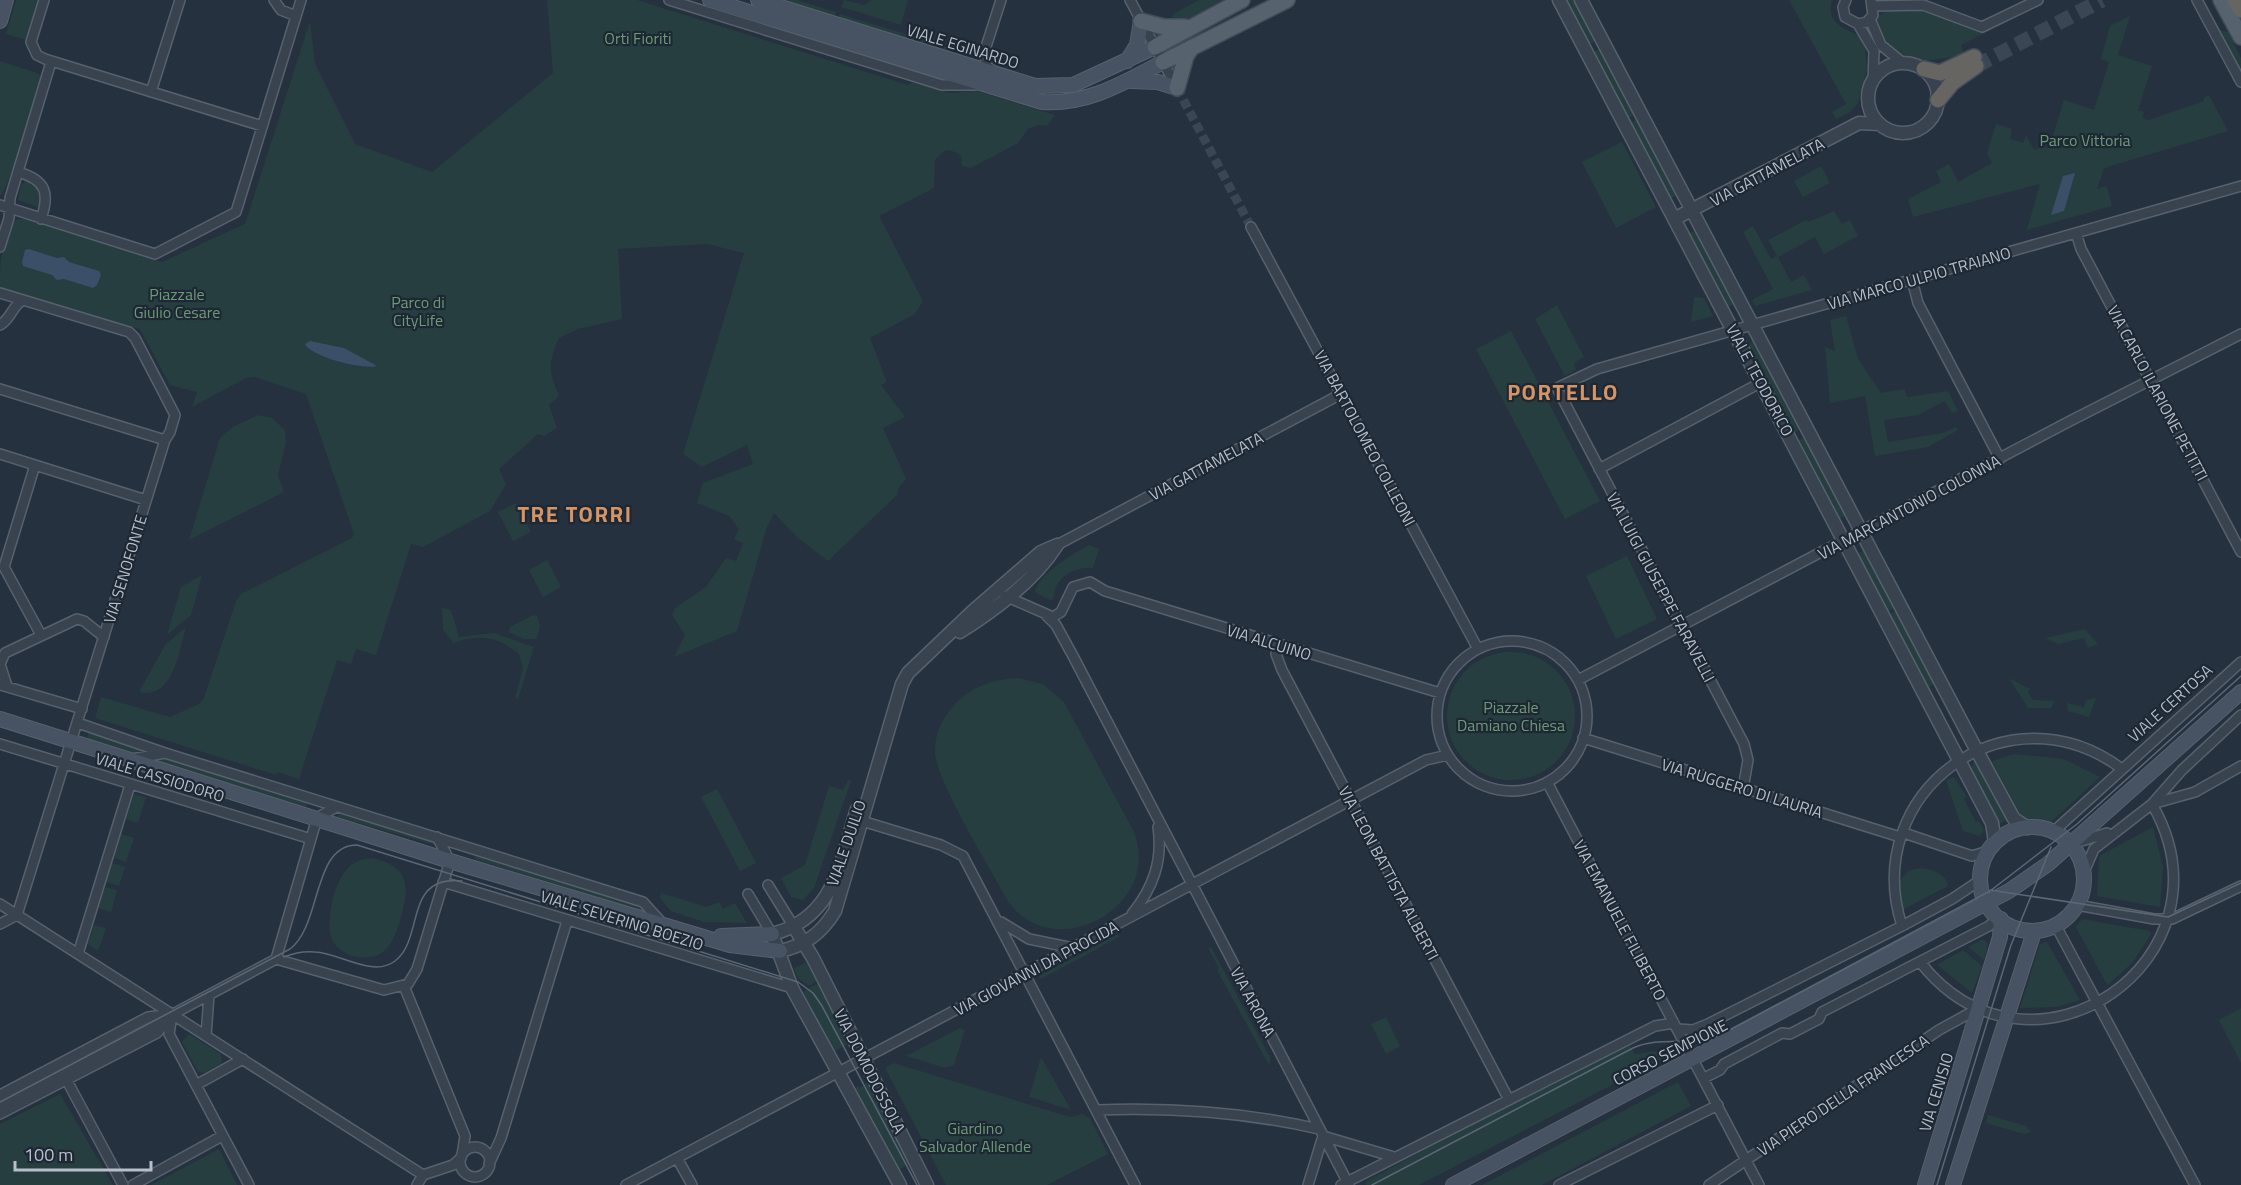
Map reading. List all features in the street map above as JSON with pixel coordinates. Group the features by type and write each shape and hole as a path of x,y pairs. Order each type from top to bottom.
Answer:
{"highway":[{"path":"2235,0 2241,10"},
{"path":"1924,69 1940,73 1975,61 1938,100"}],"main road":[{"path":"0,21 6,0"},
{"name":"VIALE EGINARDO","path":"710,0 730,13 1042,102 1067,103 1090,98 1163,62"},
{"name":"VIALE EGINARDO","path":"758,0 1035,86 1065,87 1085,81 1155,47"},
{"path":"1155,47 1242,0"},
{"path":"1163,62 1287,0"},
{"path":"2222,0 2241,37"},
{"path":"730,13 740,2 850,35 887,40"},
{"path":"1126,62 1137,45 1142,21 1168,28 1191,26"},
{"path":"1120,84 1144,80 1177,88 1185,59 1192,47"},
{"path":"2194,732 2241,692"},
{"name":"VIALE CASSIODORO","path":"0,718 450,861"},
{"name":"CORSO SEMPIONE","path":"1453,1185 1988,903 2033,876 2194,732"},
{"path":"2028,828 2053,832 2070,845 2078,859 2083,874 2081,894 2077,905 2056,926 2034,932 2021,930 2000,918 1988,903 1979,880 1982,862 1991,847 2013,831 2028,828"},
{"name":"VIALE SEVERINO BOEZIO","path":"450,861 694,934 749,949 780,951"},
{"name":"VIA CENISIO","path":"1925,1185 2000,937 2000,918"},
{"path":"1953,1185 2005,1016 2034,932"},
{"name":"VIALE SEVERINO BOEZIO","path":"694,934 731,937 772,934"}],"street":[{"path":"44,0 31,42 37,55 51,62 262,126"},
{"path":"152,92 180,0"},
{"path":"274,0 281,10 296,16"},
{"path":"5,206 155,254 236,212 300,0"},
{"name":"VIALE EGINARDO","path":"669,0 695,8 730,13"},
{"path":"996,74 987,66 984,53 1001,0"},
{"path":"1130,0 1177,88"},
{"name":"VIALE TEODORICO","path":"1559,0 1992,823 1991,847"},
{"name":"VIALE TEODORICO","path":"1581,0 1694,210 1977,751 2014,819 2028,828"},
{"path":"1846,0 1843,7 1845,17 1858,24 1874,51 1869,105 1859,123 1880,124 1900,133 1921,128 1936,111 1938,100 1935,83 1924,69 1903,63 1881,45 1870,19 1872,3 1923,5 1982,27 2038,0"},
{"path":"2197,0 2241,82"},
{"path":"1858,24 1870,19"},
{"path":"0,247 5,206 51,62"},
{"path":"1873,81 1885,68 1903,63"},
{"path":"1869,105 1880,124"},
{"name":"VIA GATTAMELATA","path":"1674,219 1859,123"},
{"path":"18,171 36,178 43,187 46,196 41,219"},
{"name":"VIA MARCO ULPIO TRAIANO","path":"1557,388 1597,369 2241,186"},
{"name":"VIA BARTOLOMEO COLLEONI","path":"1251,227 1478,649"},
{"name":"VIA CARLO ILARIONE PETITTI","path":"2076,233 2081,249 2241,552"},
{"path":"1912,280 1918,303 2000,459"},
{"path":"0,293 23,300"},
{"path":"0,325 11,315 17,303 23,300"},
{"name":"VIA SENOFONTE","path":"17,915 146,500 175,415 135,338 129,332 23,300"},
{"name":"VIA MARCANTONIO COLONNA","path":"1578,680 2241,334"},
{"path":"1599,469 1760,383"},
{"name":"VIA LUIGI GIUSEPPE FARAVELLI","path":"1557,388 1747,752 1748,770 1743,789"},
{"path":"0,389 165,440"},
{"name":"VIA GATTAMELATA","path":"1057,545 1341,394"},
{"path":"0,454 146,500"},
{"path":"35,465 2,566 41,635"},
{"name":"VIALE DUILIO","path":"805,943 822,930 835,911 902,684 908,673 973,611 1001,595 1041,552 1057,545"},
{"name":"VIA ALCUINO","path":"1046,615 1053,617 1059,614 1076,585 1090,582 1099,588 1440,693"},
{"path":"1001,595 1046,615"},
{"name":"VIA ARONA","path":"1046,615 1056,626 1073,656 1321,1132 1345,1184"},
{"path":"82,709 3,685 0,664 2,656 72,620 81,619 104,637"},
{"path":"1505,641 1531,644 1554,654 1578,680 1586,707 1584,738 1573,760 1547,782 1516,791 1492,789 1470,778 1448,755 1438,726 1440,693 1456,666 1478,649 1505,641"},
{"name":"VIA LEON BATTISTA ALBERTI","path":"1279,645 1276,654 1280,666 1508,1098"},
{"name":"VIALE CERTOSA","path":"2053,832 2241,662"},
{"path":"2083,874 2094,849 2118,828 2152,804 2182,770 2241,715"},
{"name":"VIALE CASSIODORO","path":"78,723 336,807"},
{"path":"2194,732 2206,747"},
{"name":"VIA RUGGERO DI LAURIA","path":"1584,738 1900,837 1905,833 1972,856 1991,847"},
{"path":"1899,928 1894,881 1900,837 1914,807 1926,789 1959,760 1977,751 2010,741 2054,740 2086,748 2122,769"},
{"name":"VIALE CASSIODORO","path":"0,744 311,839"},
{"name":"VIALE CASSIODORO","path":"129,759 165,753"},
{"name":"VIA GIOVANNI DA PROCIDA","path":"626,1185 1426,760 1448,755"},
{"name":"VIALE DUILIO","path":"772,934 794,927 818,909 830,890 860,800 879,762"},
{"path":"2152,804 2195,792 2241,766"},
{"name":"VIA EMANUELE FILIBERTO","path":"1547,782 1759,1185"},
{"path":"78,954 130,785"},
{"path":"1920,962 1944,987 1979,1008 2005,1016 2036,1019 2058,1017 2099,1003 2118,991 2141,969 2159,941 2168,919 2174,888 2173,866 2166,834 2152,804"},
{"path":"276,959 317,818 336,807"},
{"name":"VIALE SEVERINO BOEZIO","path":"336,807 643,902 664,925"},
{"name":"VIA ARONA","path":"1129,918 1146,897 1155,878 1161,843 1157,819"},
{"path":"862,821 956,850 963,856 1135,1185"},
{"path":"2070,845 2093,839 2118,828"},
{"path":"0,1105 276,959 384,990 404,986 414,976 450,861 437,837"},
{"name":"CORSO SEMPIONE","path":"1345,1184 1394,1156 1655,1026 1704,1026 1899,928 1952,899 1979,880"},
{"name":"VIALE SEVERINO BOEZIO","path":"443,882 792,988"},
{"path":"768,885 794,927"},
{"path":"2077,905 2154,919 2168,919 2178,917 2241,886"},
{"path":"748,894 772,934"},
{"path":"0,904 423,1175"},
{"path":"0,924 17,915"},
{"path":"1704,1078 1720,1070 1724,1064 1782,1033 1790,1034 1819,1019 1822,1012 1989,926 2000,918"},
{"path":"998,920 1029,939 1073,948"},
{"path":"404,986 465,1136 462,1169 483,1184 501,1138 567,921"},
{"path":"2056,926 2195,1185"},
{"name":"VIA DOMODOSSOLA","path":"794,927 813,958 927,1185"},
{"name":"VIA DOMODOSSOLA","path":"772,934 792,988 900,1185"},
{"path":"780,951 805,943"},
{"path":"206,1036 209,995"},
{"name":"VIA PIERO DELLA FRANCESCA","path":"1709,1185 1939,1030 1979,1008"},
{"path":"0,1113 157,1034 172,1014"},
{"path":"172,1014 169,1034 249,1185"},
{"path":"0,1095 148,1017 172,1014"},
{"path":"196,1085 243,1059"},
{"path":"66,1079 123,1185"},
{"path":"1559,1185 1718,1105"},
{"path":"1096,1110 1160,1108 1231,1113 1321,1132 1394,1156"},
{"path":"1308,1185 1321,1132"},
{"path":"133,1185 222,1136"},
{"path":"417,1185 423,1175 453,1166 469,1149 480,1148 488,1154 489,1166 481,1175 469,1175"},
{"path":"677,1158 692,1185"}],"green space":[{"path":"16,0 40,0 27,40 6,34"},
{"name":"Parco di CityLife","path":"547,0 637,0 908,85 914,82 949,93 977,91 1055,115 1047,126 1038,125 1028,129 1018,143 971,168 962,166 961,155 950,150 944,151 935,160 934,188 879,216 923,301 915,314 870,338 887,382 881,385 905,417 883,428 906,479 899,487 897,495 828,561 797,537 774,513 767,527 737,631 674,657 685,635 672,615 675,608 706,587 726,558 736,561 743,543 734,539 739,529 729,516 697,503 703,483 753,464 747,445 702,467 683,454 744,253 707,244 618,249 622,319 578,329 559,338 553,354 551,373 559,396 549,405 557,428 544,436 538,434 499,469 506,484 490,511 423,547 411,544 376,655 356,649 351,664 337,660 299,779 278,772 276,775 95,718 101,697 170,717 199,704 204,698 236,601 241,594 352,538 354,534 306,394 255,377 246,378 192,407 197,392 170,385 140,329 118,323 117,326 0,288 2,251 11,226 17,219 26,219 162,262 245,224 310,21 315,64 355,144 432,172 553,73"},
{"path":"777,0 797,0 836,12 834,18"},
{"path":"844,0 864,5 872,0 908,0 901,25 841,7"},
{"path":"1199,0 1223,0 1180,23 1167,24 1175,13"},
{"path":"1564,0 1575,0 1596,41 1588,45"},
{"path":"1789,0 1832,0 1833,19 1841,27 1858,35 1865,48 1867,69 1858,103 1850,112 1836,119 1832,112 1846,104"},
{"path":"1921,9 1980,31 1993,29 1961,45 1964,54 1934,60 1917,60 1893,48 1879,34 1876,26 1877,19 1887,11"},
{"path":"736,13 954,81 946,83 732,16"},
{"path":"840,14 951,48 950,53 839,19"},
{"name":"Parco Vittoria","path":"2130,16 2118,55 2152,66 2138,110 2144,112 2142,118 2149,120 2204,101 2204,98 2209,95 2228,131 2104,168 2097,189 2107,186 2112,206 2027,230 2040,184 1913,217 1908,199 1941,182 1936,171 1949,164 1958,182 1992,163 1987,153 1996,124 2012,129 2010,139 2023,143 2026,135 2034,150 2043,146 2049,148 2064,100 2094,110 2109,62 2101,59 2110,26"},
{"path":"2219,30 2228,32 2241,58 2241,71"},
{"path":"1600,48 1635,114 1627,119 1592,53"},
{"path":"0,61 41,76 16,160 0,196"},
{"path":"1638,119 1678,195 1669,199 1629,123"},
{"path":"1622,142 1656,207 1616,228 1582,162"},
{"path":"1821,166 1830,183 1803,197 1794,181"},
{"path":"26,181 34,184 40,197 38,207 18,200 21,185"},
{"path":"1834,211 1842,224 1850,220 1858,236 1824,254 1815,237 1778,257 1791,282 1804,275 1812,290 1755,306 1752,300 1773,289 1743,232 1753,226 1771,259 1777,256 1768,240 1806,220 1808,222"},
{"path":"1696,230 1735,303 1727,308 1688,234"},
{"path":"1694,297 1704,298 1713,316 1691,322"},
{"path":"1557,305 1584,357 1574,363 1576,370 1565,376 1535,319"},
{"path":"1846,316 1858,359 1881,393 1905,389 1907,397 1948,391 1958,411 1952,413 1945,401 1918,415 1884,420 1888,442 1943,433 1956,427 1958,430 1928,447 1875,456 1865,396 1830,403 1825,347 1835,351 1830,320"},
{"path":"1511,331 1600,501 1565,519 1476,349"},
{"path":"1754,341 1801,429 1793,433 1746,345"},
{"path":"258,415 272,418 285,430 286,443 278,475 284,492 189,540 220,438 233,427"},
{"path":"1806,437 1847,515 1838,520 1797,441"},
{"path":"516,503 531,532 513,541 498,512"},
{"path":"1089,545 1099,549 1093,568 1082,568 1062,578 1056,587 1052,601 1035,592 1037,585 1049,572"},
{"path":"1865,550 1896,607 1887,612 1857,554"},
{"path":"1627,556 1657,619 1616,639 1586,576"},
{"path":"547,560 561,587 543,597 529,570"},
{"path":"202,575 191,615 167,635 181,587"},
{"path":"442,608 451,610 459,637 494,633 534,647 518,699 515,698 523,668 519,654 503,643 488,638 471,638 453,643 443,629"},
{"path":"1897,610 1936,683 1927,688 1889,614"},
{"path":"533,615 537,616 540,627 536,639 524,639 509,632 510,627"},
{"path":"186,627 177,660 167,681 160,688 151,692 139,692 165,645"},
{"path":"2085,629 2098,644 2088,648 2084,638 2058,644 2045,638"},
{"name":"Piazzale Damiano Chiesa","path":"1511,652 1535,657 1556,671 1570,692 1575,716 1570,740 1556,761 1535,775 1511,780 1487,775 1466,761 1452,740 1447,716 1452,692 1466,671 1487,657"},
{"path":"1018,678 1043,684 1064,702 1133,830 1139,858 1133,883 1119,904 1098,920 1074,928 1049,928 1025,919 1006,898 954,804 938,767 935,753 936,739 940,726 956,703 969,692 984,684"},
{"path":"2009,678 2030,689 2028,692 2033,700 2055,701 2051,708 2028,708"},
{"path":"2096,698 2089,717 2068,711 2067,703 2084,707 2086,700"},
{"path":"89,732 151,751 136,754 87,739"},
{"path":"2014,754 2064,759 2100,777 2050,823 2036,819 2023,820 1992,761"},
{"path":"163,758 308,803 306,807 151,760"},
{"path":"1975,758 2007,820 1999,824 1971,770"},
{"path":"1954,777 1967,797 1964,799 1976,822 1979,821 1984,830 1980,836 1963,831 1946,780"},
{"path":"848,780 851,781 814,888 803,900 791,897 781,878 805,865 829,786 843,790"},
{"path":"717,789 756,863 740,871 701,797"},
{"path":"134,794 146,797 138,823 126,819"},
{"path":"339,813 434,842 435,845 338,817"},
{"path":"2153,827 2163,867 2160,907 2097,896 2099,856"},
{"path":"121,834 134,838 126,862 114,858"},
{"path":"476,855 648,909 649,913 474,859"},
{"path":"371,858 394,867 404,880 406,888 394,938 383,952 364,958 350,955 338,948 331,936 330,916 334,894 342,876 355,863"},
{"path":"112,863 125,867 119,886 106,882"},
{"path":"1919,868 1941,875 1948,886 1900,911 1898,883 1908,871"},
{"path":"105,887 117,890 111,912 98,908"},
{"path":"661,893 707,907 719,902 723,909 735,903 747,923 704,922 671,911 660,898"},
{"path":"2082,919 2149,931 2151,934 2133,962 2109,984 2106,983 2076,927"},
{"path":"94,925 106,928 98,951 88,944"},
{"path":"1118,934 1119,937 1041,979 1039,976"},
{"path":"1983,939 1988,944 1984,960 1968,947"},
{"path":"2047,942 2080,1000 2056,1007 2020,1008 2040,944"},
{"path":"1211,947 1271,1059 1269,1065 1217,970 1219,968 1208,948"},
{"path":"1963,950 1982,966 1972,993 1937,965"},
{"path":"807,962 817,981 809,986 798,978 794,968"},
{"path":"818,983 850,1043 835,1051 803,992"},
{"path":"2241,1008 2241,1063 2219,1020"},
{"path":"1386,1017 1400,1046 1386,1054 1371,1024"},
{"path":"960,1028 965,1030 954,1065 945,1068 906,1056"},
{"path":"189,1034 221,1054 222,1063 204,1073 198,1072 182,1042"},
{"path":"1627,1040 1635,1054 1659,1051 1664,1058 1419,1185 1366,1185 1365,1182"},
{"path":"1041,1057 1071,1110 1029,1097"},
{"name":"Giardino Salvador Allende","path":"894,1063 1070,1117 1083,1114 1090,1118 1108,1154 1047,1185 946,1185 885,1068"},
{"path":"868,1081 911,1163 896,1171 853,1089 858,1086 860,1088"},
{"path":"1678,1082 1691,1106 1542,1185 1482,1185"},
{"path":"60,1094 113,1185 0,1185 0,1124"},
{"path":"1988,1115 2026,1126 2031,1132 2024,1134 1986,1123"},
{"path":"219,1149 237,1185 151,1185"}],"water":[{"path":"2075,173 2064,211 2051,215 2063,176"},
{"path":"29,249 57,258 64,257 69,262 99,271 101,275 97,285 93,288 64,279 57,280 52,275 23,266 25,250"},
{"path":"310,341 344,348 377,366 361,366 327,358 309,349 305,344"}],"tunnel":[{"path":"1976,66 2102,0"},
{"path":"1177,88 1251,227"}],"tram line":[{"path":"1372,1185 1633,1048 1654,1042 1697,1040 1718,1036 1990,891 2077,824 2241,676"},
{"path":"0,1102 290,949 300,938 308,923 324,872 332,858 343,848 357,845 798,982 813,993 822,1006 917,1185"},
{"path":"1937,1185 2011,945 2051,847"},
{"path":"284,957 315,952 367,966 386,966 395,961 404,951 423,898 431,888 443,882 462,881"},
{"path":"1990,890 2168,917 2241,883"}],"district":[{"name":"PORTELLO","path":"1563,392"},
{"name":"TRE TORRI","path":"575,514"}],"park label":[{"name":"Orti Fioriti","path":"638,38"},
{"name":"Piazzale Giulio Cesare","path":"177,303"}]}
